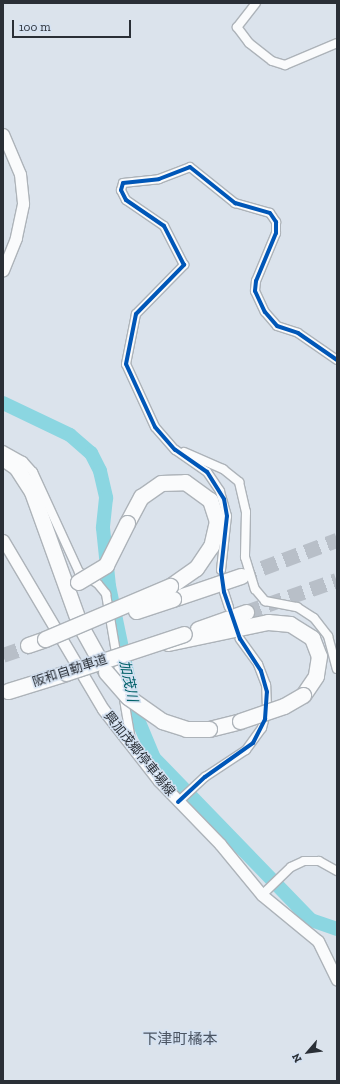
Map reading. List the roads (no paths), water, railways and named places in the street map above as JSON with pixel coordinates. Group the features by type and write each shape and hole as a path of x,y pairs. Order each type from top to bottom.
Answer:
{"highway":[{"path":"3,458 20,472 32,492 71,581 82,630 106,672 128,697 162,721 186,729 209,729 240,721 284,706 303,694 316,676 318,656 312,638 297,626 268,622 184,637"},
{"path":"3,463 20,480 71,581"},
{"path":"71,581 106,565 141,497 161,483 186,482 210,500 217,521 211,546 196,568 172,593"},
{"path":"29,646 172,593 240,576"},
{"name":"阪和自動車道","path":"8,691 145,646 184,637 246,612"}],"main road":[{"path":"3,134 20,174 22,204 16,238 3,270"},
{"name":"興加茂郷停車場線","path":"3,540 84,682 132,746 179,801 220,844 262,895 318,940 337,980"}],"street":[{"path":"256,3 237,27 249,43 272,60 285,65 337,43"},
{"path":"221,570 226,530 224,499 207,472 171,446 139,398 126,364 136,314 181,271 184,258 158,220 126,200 121,190 126,181 159,179 190,167 235,203 270,214 276,222 276,233 256,281 255,291 262,305 277,326 298,333 337,360"},
{"path":"171,446 217,466 239,482 246,512 245,557 257,594 265,601 297,607 314,618 330,640 337,669"},
{"path":"3,450 23,461 35,475 79,572 98,584 106,594 132,746"},
{"path":"224,592 228,607"},
{"path":"179,801 195,785 246,750 265,719 267,700 264,677 240,640"},
{"path":"262,895 291,867 304,861 319,861 337,871"}],"waterway":[{"name":"加茂川","path":"3,403 70,435 91,453 100,471 106,498 103,528 109,586 136,715 154,758 311,920 337,929"}],"tunnel":[{"path":"241,576 337,540"},
{"path":"246,612 337,580"},
{"path":"3,655 29,646"}],"district":[{"name":"下津町橘本","path":"180,1040"}]}
